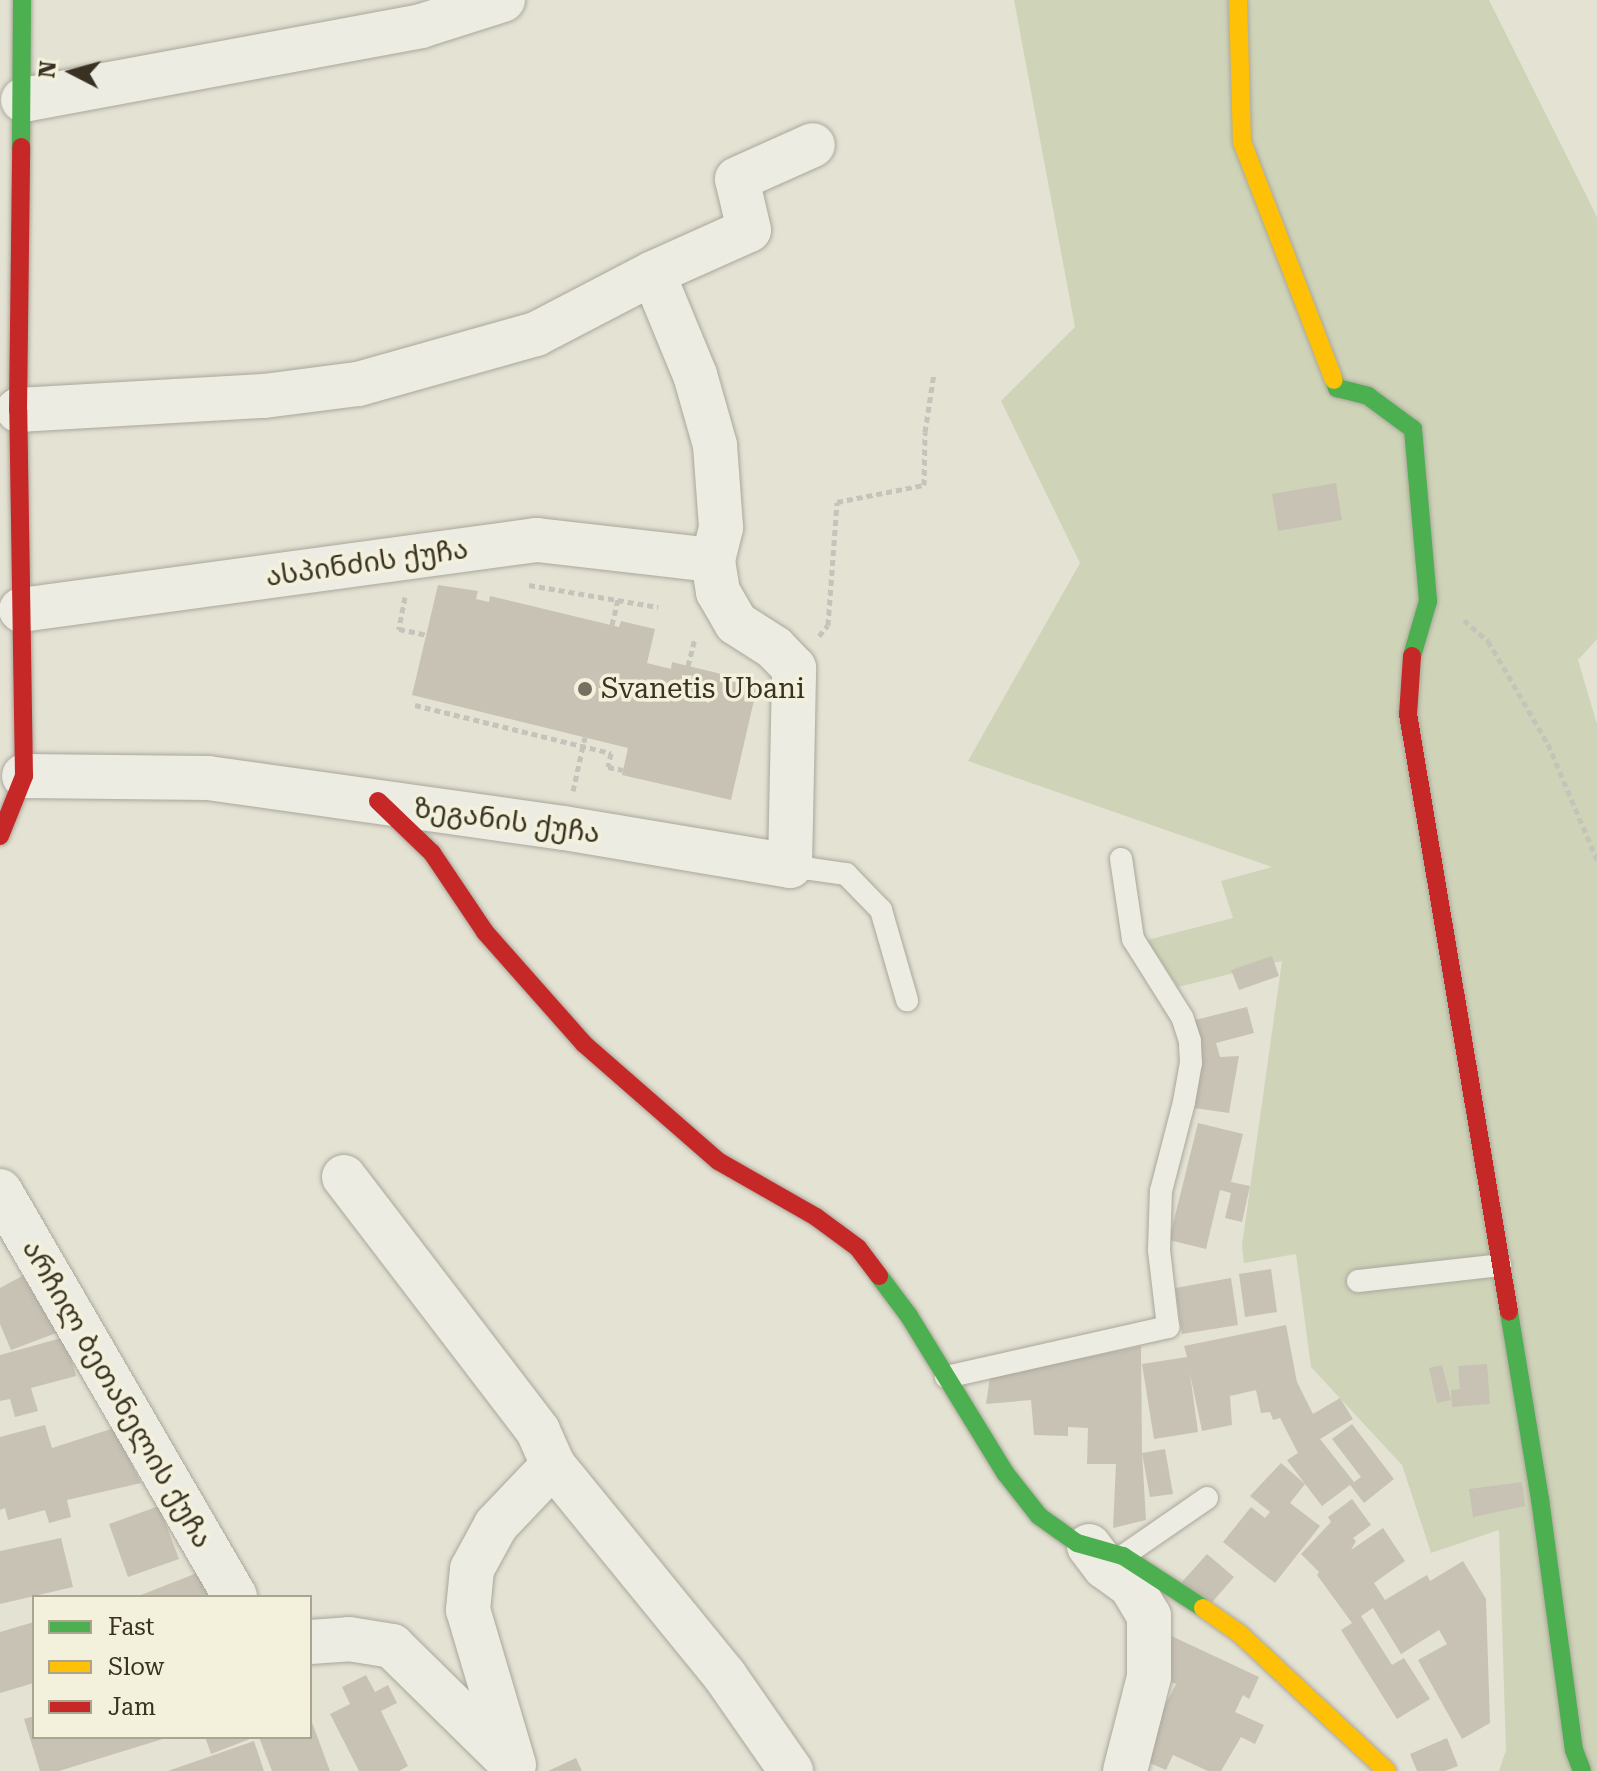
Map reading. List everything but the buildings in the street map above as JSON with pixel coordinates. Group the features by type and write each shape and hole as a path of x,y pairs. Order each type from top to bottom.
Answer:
{"street":[{"path":"0,836 24,776 21,610 10,553 18,410 23,100 11,52 22,0"},
{"path":"23,100 421,26 503,0"},
{"path":"1238,0 1242,142 1337,388 1368,396 1413,429 1428,601 1412,656 1408,714 1540,1499 1574,1750 1582,1771"},
{"path":"18,410 264,396 358,384 536,334 653,273 749,230 737,179 813,145"},
{"path":"653,273 695,375 715,445 721,527 713,560 718,592 736,623 775,648 794,668 790,866"},
{"name":"ასპინძის ქუჩა","path":"21,610 537,540 713,560"},
{"name":"ზეგანის ქუჩა","path":"24,776 208,778 378,801 790,866"},
{"path":"378,801 432,853 485,932 584,1044 718,1161 816,1217 858,1248 909,1316 1006,1474 1039,1516 1077,1543 1106,1551 1160,1577 1240,1634 1387,1771"},
{"path":"344,1177 538,1431 553,1465 725,1676 791,1771"},
{"name":"არჩილ ბეთანელის ქუჩა","path":"0,1191 234,1595"},
{"path":"515,1768 468,1610 472,1569 496,1525 553,1465"},
{"path":"1106,1551 1105,1567 1131,1586 1149,1616 1149,1677 1125,1771"},
{"path":"312,1642 349,1639 392,1646 515,1768"}],"lane":[{"path":"946,1377 1168,1327 1159,1250 1161,1191 1184,1102 1191,1063 1190,1041 1182,1017 1133,939 1121,859"},
{"name":"ზეგანის ქუჩა","path":"790,866 846,874 881,910 907,1000"},
{"path":"1358,1281 1500,1265"},
{"path":"1106,1551 1207,1498"}],"path":[{"path":"794,668 828,625 837,502 924,485 925,432 934,373"},
{"path":"517,583 658,607"},
{"path":"408,584 399,629 427,635"},
{"path":"612,625 618,600"},
{"path":"1428,601 1464,620 1488,641 1548,744 1597,860"},
{"path":"415,705 611,753 608,767 623,770"},
{"path":"576,776 585,737"}],"green space":[{"path":"1014,0 1489,0 1597,217 1597,639 1578,660 1597,724 1597,1771 1499,1771 1506,1750 1499,1530 1431,1553 1402,1465 1311,1367 1296,1254 1244,1263 1242,1245 1282,961 1178,987 1147,940 1233,918 1221,881 1272,867 968,761 1080,563 1001,401 1075,327"}],"traffic: fast":[{"path":"21,147 22,0"},
{"path":"1334,380 1337,388 1368,396 1413,429 1428,601 1412,656"},
{"path":"879,1276 909,1316 1006,1474 1039,1516 1077,1543 1123,1556 1203,1608"},
{"path":"1509,1312 1540,1499 1574,1750 1582,1771"}],"traffic: slow":[{"path":"1238,0 1242,142 1334,380"},
{"path":"1203,1608 1240,1634 1387,1771"}],"traffic: jam":[{"path":"0,836 24,776 18,410 21,147"},
{"path":"1412,656 1408,714 1509,1312"},
{"path":"378,801 432,853 485,932 584,1044 718,1161 816,1217 858,1248 879,1276"}],"place":[{"name":"Svanetis Ubani","path":"585,689"}]}
